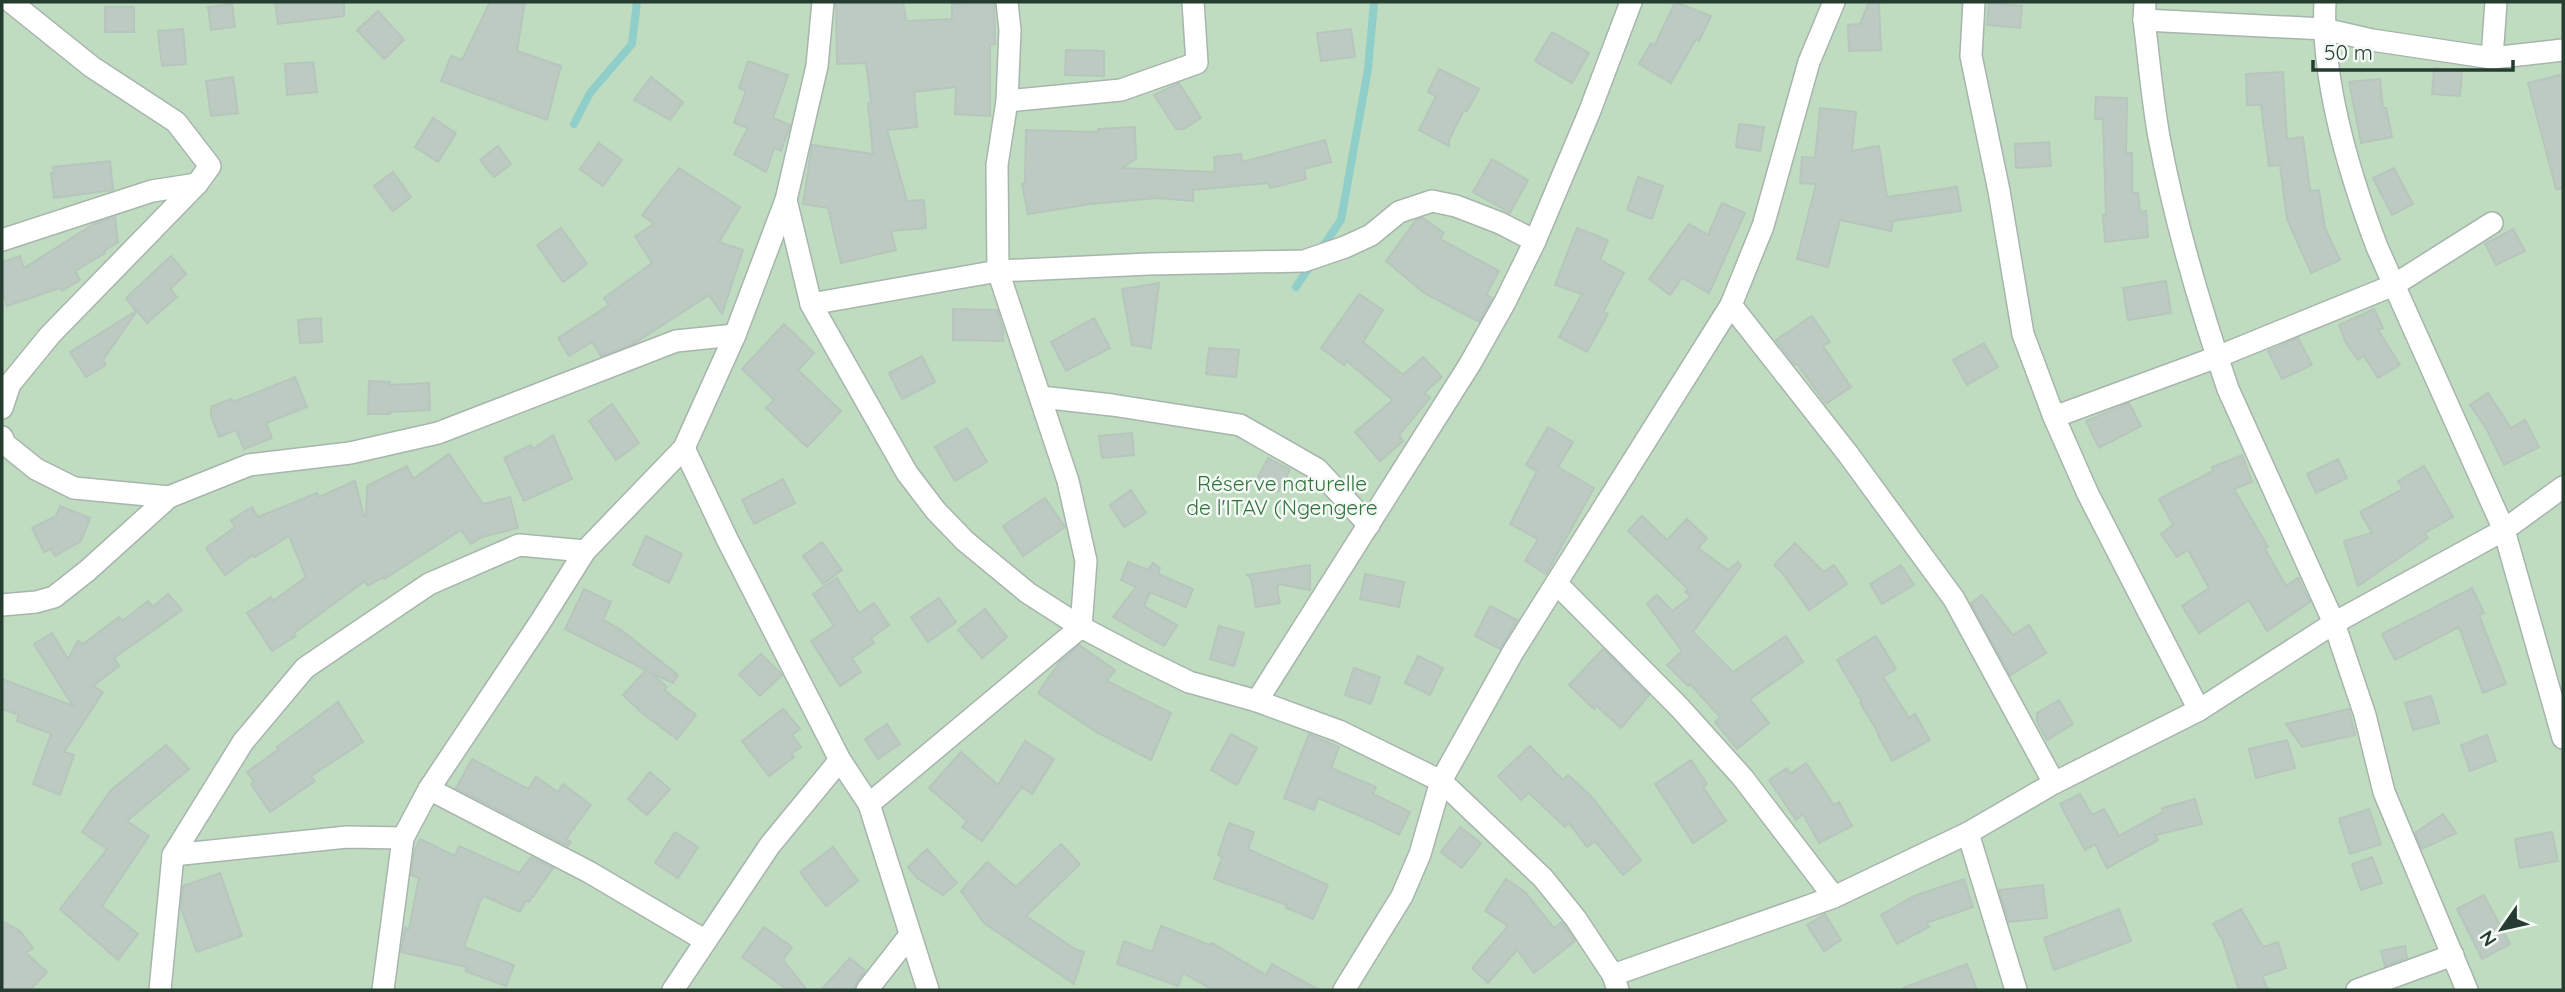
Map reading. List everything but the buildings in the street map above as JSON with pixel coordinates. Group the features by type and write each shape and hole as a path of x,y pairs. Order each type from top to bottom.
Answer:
{"street":[{"path":"2,408 10,384 51,335 197,184 210,166 176,122 92,67 11,2"},
{"path":"383,990 403,838 429,789 539,624 584,551 684,448 735,335 786,200 817,66 823,2"},
{"path":"869,804 1082,627 1086,561 1068,481 998,271 997,165 1007,101 1010,30 1007,2"},
{"path":"1007,101 1121,90 1198,63 1193,2"},
{"path":"1257,701 1470,364 1505,302 1535,241 1589,113 1631,2"},
{"path":"1344,990 1402,895 1420,854 1441,781 1513,652 1731,304 1763,226 1810,61 1834,2"},
{"path":"1975,2 1971,56 1999,191 2024,334 2054,417 2088,494 2199,710"},
{"path":"2325,2 2324,29 2338,121 2360,202 2394,285 2504,530 2563,738"},
{"path":"2492,58 2496,2"},
{"path":"2467,990 2384,792 2365,715 2334,623 2228,389 2217,357 2173,202 2158,135 2144,11 2324,29 2372,40 2492,58 2563,50"},
{"path":"2,240 152,191 197,184"},
{"path":"786,200 811,304 907,473 936,512 965,541 1028,593 1082,627 1189,682 1257,701 1349,736 1441,781 1543,878 1576,919 1615,983 1833,897 1968,833 2054,783 2199,710 2334,623 2504,530 2563,488"},
{"path":"811,304 998,271 1301,261 1371,235 1399,212 1432,201 1489,218 1535,241"},
{"path":"2054,417 2217,357 2394,285 2492,223"},
{"path":"1731,304 1848,454 1954,599 2054,783"},
{"path":"2,605 36,602 54,597 169,497 249,465 350,453 438,433 676,341 735,335"},
{"path":"1041,397 1240,425 1317,469 1369,526"},
{"path":"2,437 5,444 36,469 74,488 169,497"},
{"path":"684,448 727,539 840,760 869,804 928,990"},
{"path":"160,990 173,855 243,742 305,668 429,584 519,545 584,551"},
{"path":"1557,584 1680,708 1743,778 1833,897"},
{"path":"673,990 770,845 840,760"},
{"path":"429,789 589,872 706,941"},
{"path":"1968,833 2016,990"},
{"path":"173,855 347,837 403,838"},
{"path":"867,990 910,935"},
{"path":"2357,990 2453,955"}],"green space":[{"name":"Réserve naturelle de l'ITAV (Ngengere","path":"2,2 2563,2 2563,990 2,990"}],"waterway":[{"path":"574,124 590,93 632,44 637,2"},
{"path":"1321,249 1341,220 1368,69 1374,2"},
{"path":"1296,287 1312,263"}]}
